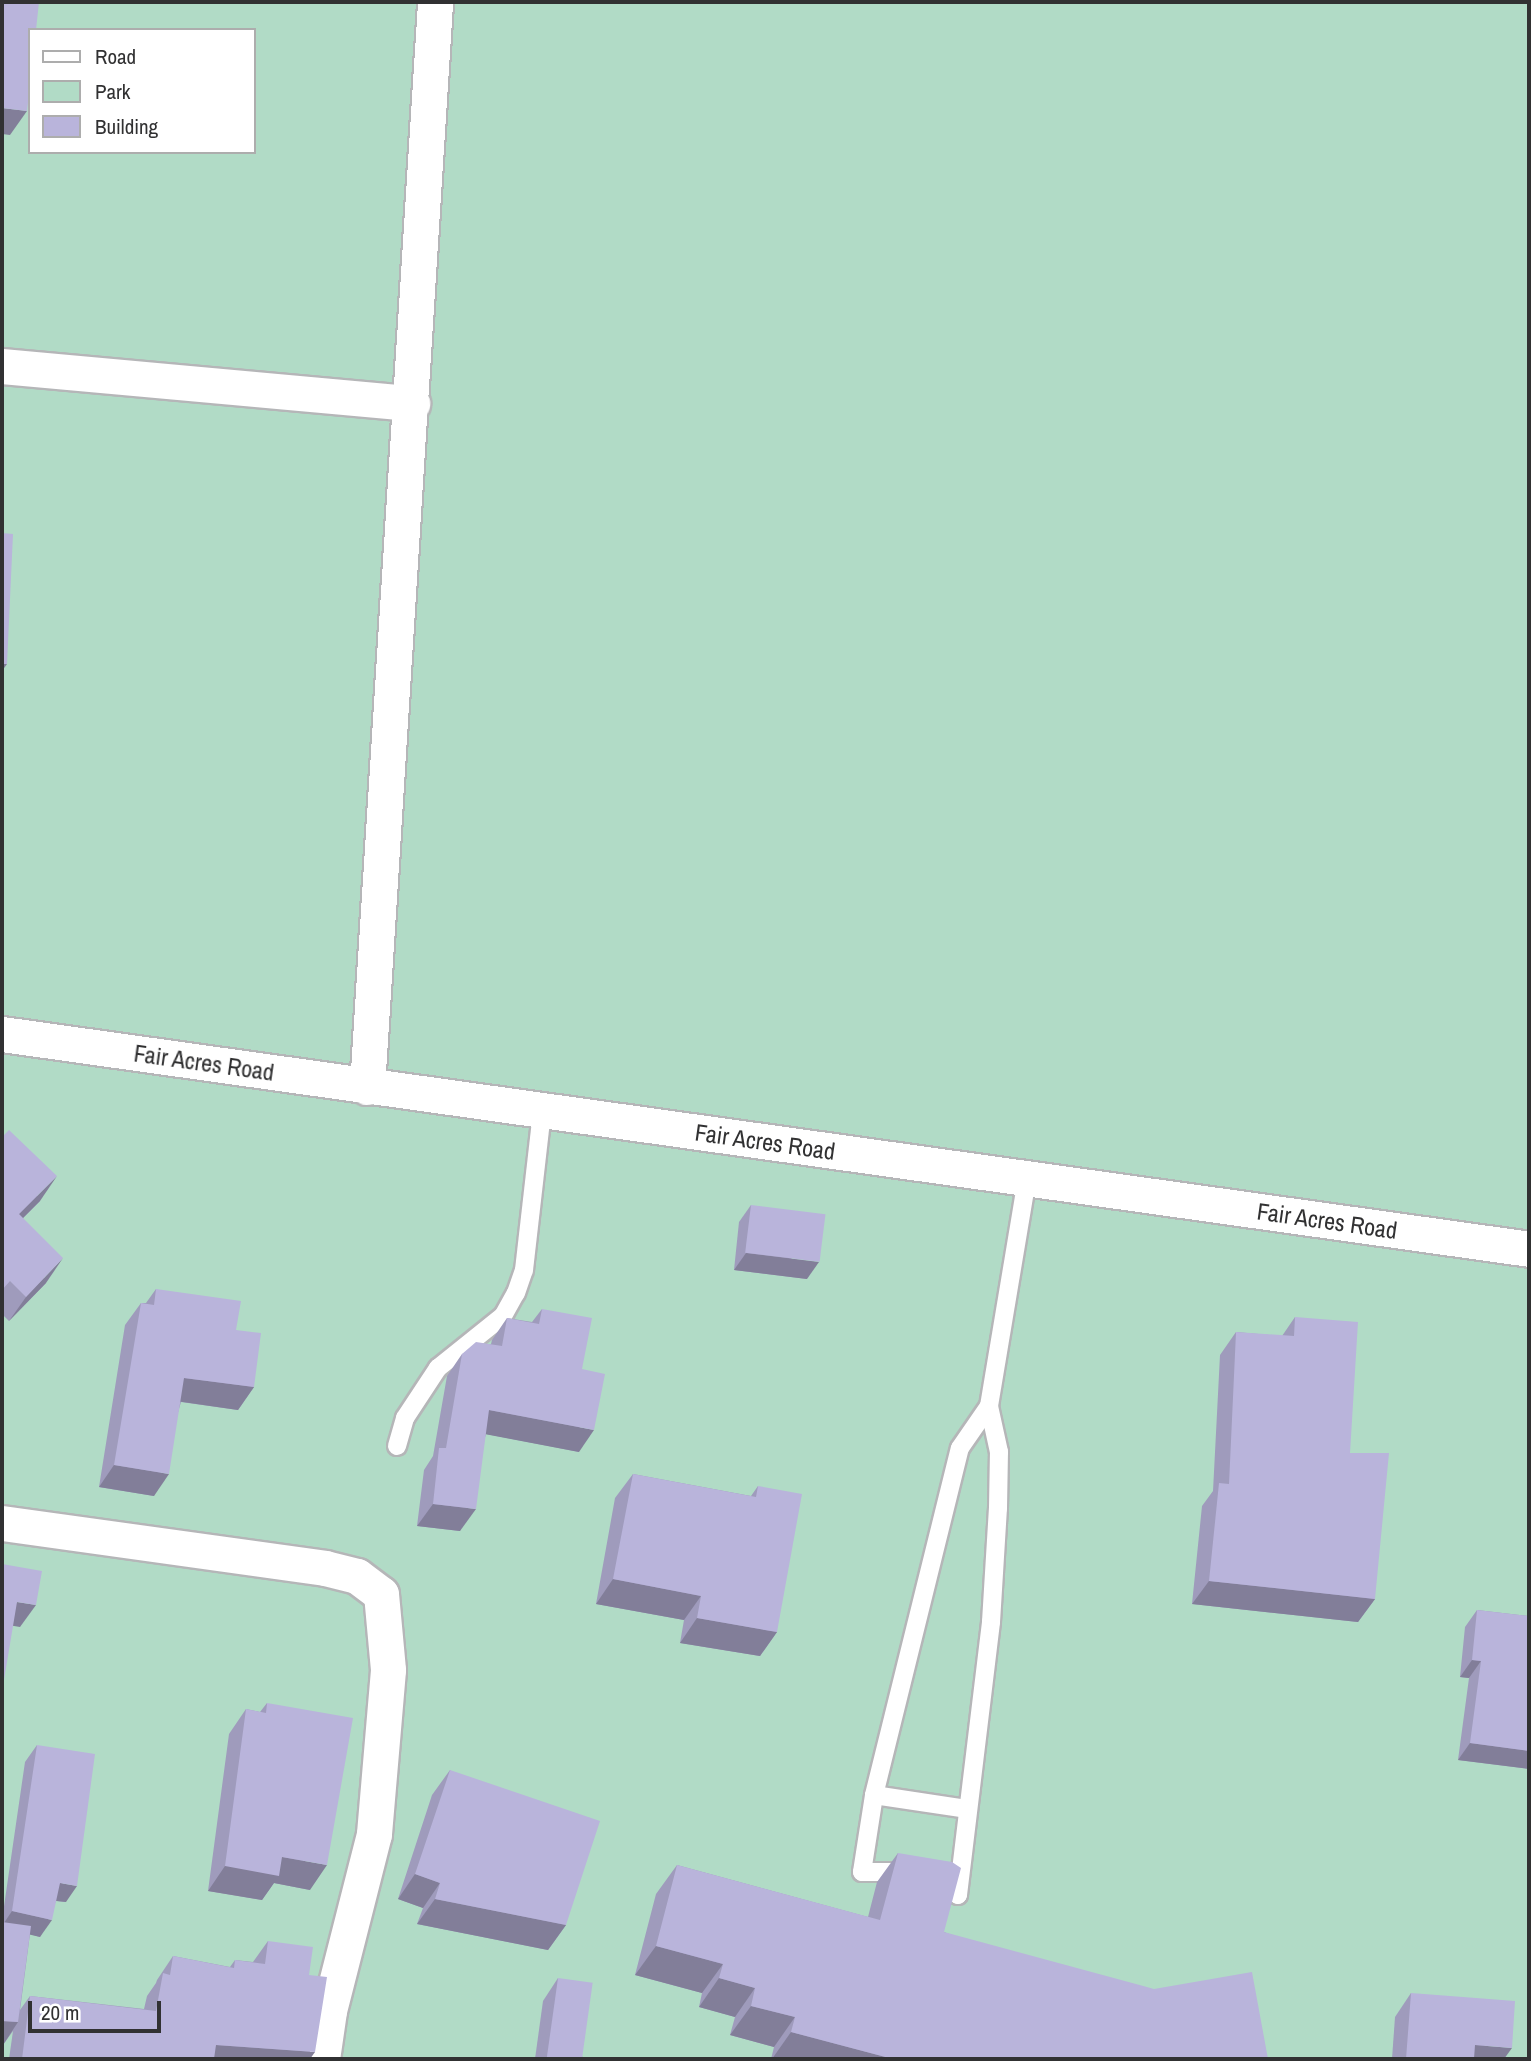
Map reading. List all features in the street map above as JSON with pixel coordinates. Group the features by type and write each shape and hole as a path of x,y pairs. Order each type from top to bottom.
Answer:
{"street":[{"path":"367,1087 412,403 435,2"},
{"path":"2,366 412,403"},
{"name":"Fair Acres Road","path":"2,1034 1529,1249"},
{"path":"2,1523 325,1568 357,1576 381,1594 388,1670 374,1834 328,2011 322,2059"}],"lane":[{"path":"397,1446 405,1418 438,1368 503,1316 516,1293 524,1270 542,1111"},
{"path":"989,1406 960,1448 874,1796 862,1872 901,1869 931,1878 958,1895 991,1622 999,1452 989,1406 1027,1179"},
{"path":"874,1796 968,1809"}],"green space":[{"path":"2,2 1529,2 1529,2059 2,2059"}],"building":[{"path":"2,2 39,2 36,28 28,28 27,111 2,108"},
{"path":"2,533 13,534 7,664 2,664"},
{"path":"9,1130 57,1176 19,1214 63,1258 26,1297 10,1281 2,1290 2,1137"},
{"path":"751,1205 825,1214 820,1262 745,1253"},
{"path":"156,1289 241,1301 236,1330 261,1333 254,1387 184,1378 169,1474 114,1465 141,1303 154,1305"},
{"path":"542,1309 592,1318 582,1369 605,1374 594,1430 489,1410 476,1509 433,1504 439,1448 446,1448 462,1354 476,1342 502,1346 507,1318 539,1324"},
{"path":"1295,1317 1358,1322 1350,1453 1389,1453 1375,1599 1209,1581 1219,1483 1229,1484 1236,1332 1294,1336"},
{"path":"633,1474 756,1497 758,1486 802,1494 777,1632 697,1618 701,1596 613,1579"},
{"path":"2,1564 42,1571 36,1605 17,1602 2,1692"},
{"path":"1477,1610 1529,1616 1529,1751 1470,1743 1481,1661 1472,1660"},
{"path":"267,1703 353,1718 327,1865 282,1857 279,1876 225,1866 246,1709 266,1713"},
{"path":"37,1745 95,1754 77,1886 60,1883 52,1920 12,1911"},
{"path":"450,1770 600,1821 566,1925 435,1899 440,1883 415,1874"},
{"path":"898,1853 952,1862 961,1868 944,1932 1154,1989 1252,1972 1268,2059 893,2059 791,2032 795,2017 751,2006 755,1988 719,1978 723,1964 656,1946 677,1865 880,1920"},
{"path":"2,1922 31,1926 18,2022 2,2021"},
{"path":"268,1941 313,1947 309,1975 327,1977 315,2052 216,2045 214,2059 22,2059 30,1996 156,2011 163,1973 170,1975 173,1956 234,1968 235,1960 265,1964"},
{"path":"558,1978 593,1983 582,2059 547,2059"},
{"path":"1411,1993 1515,2001 1512,2048 1475,2045 1474,2059 1406,2059"}]}
